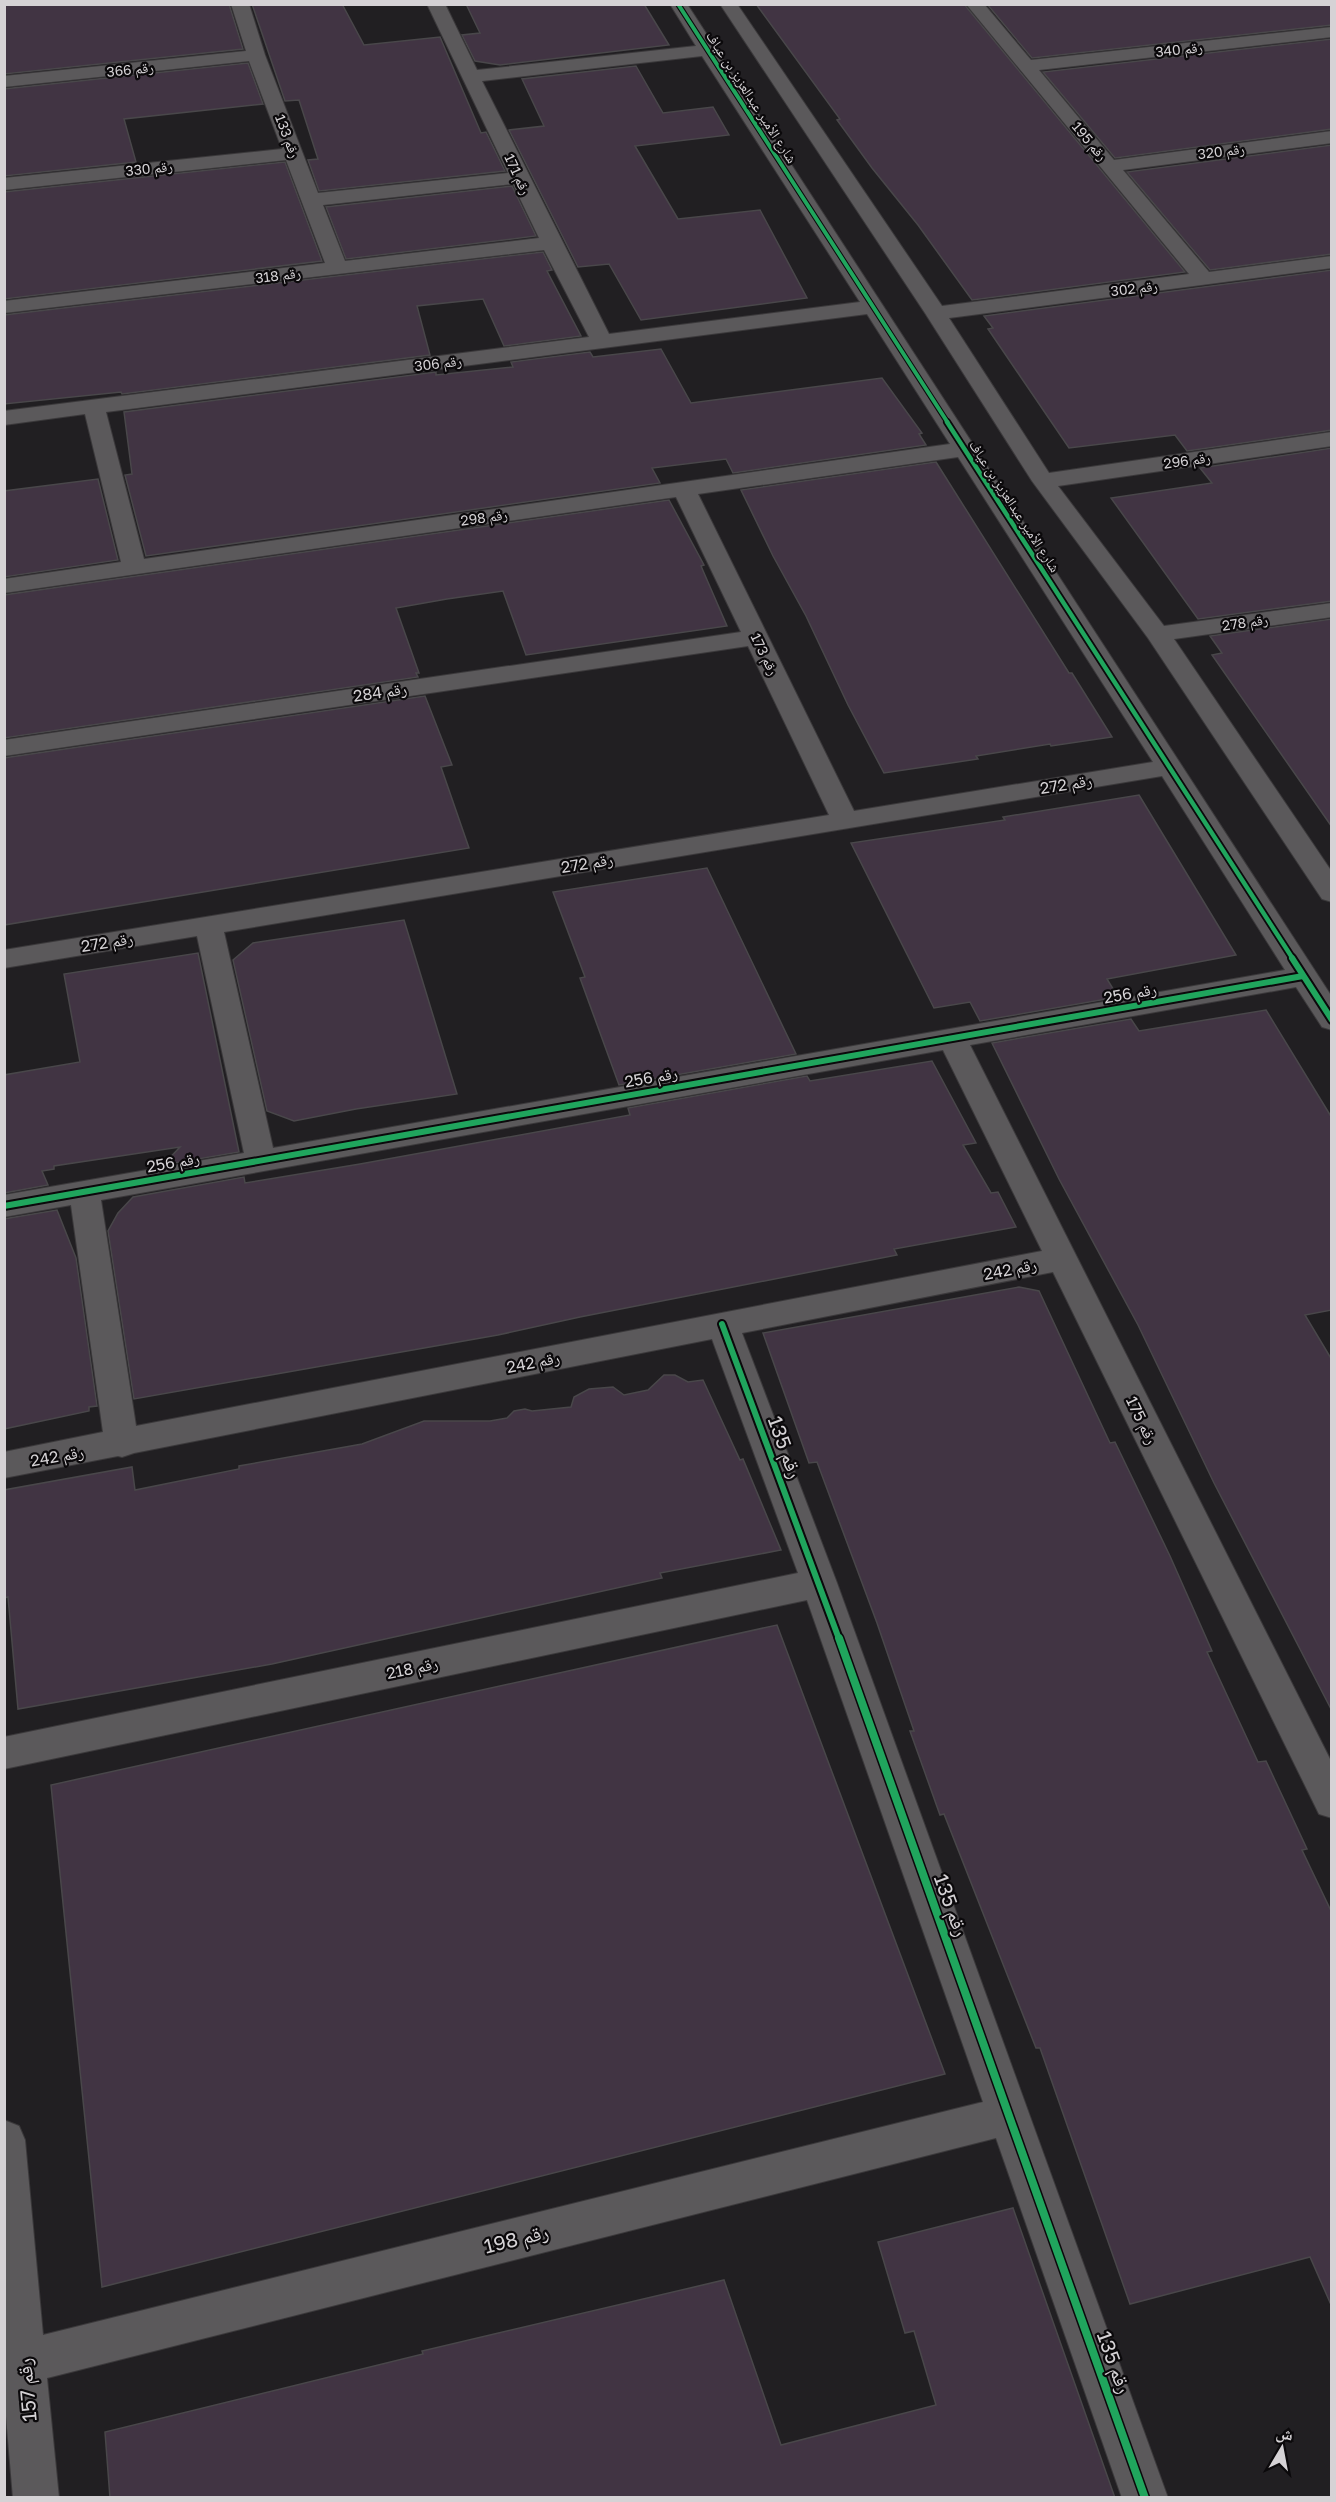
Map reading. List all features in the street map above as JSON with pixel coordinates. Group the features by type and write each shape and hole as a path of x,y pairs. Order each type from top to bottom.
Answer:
{"street":[{"name":"رقم 133","path":"240,4 256,55 338,268"},
{"name":"رقم 171","path":"436,4 519,178 602,342"},
{"name":"شارع الأمير عبدالعزيز بن عياف","path":"678,4 1332,1020"},
{"name":"شارع الأمير عبدالعزيز بن عياف","path":"728,4 936,313 1043,481 1158,634 1332,893"},
{"name":"رقم 195","path":"974,4 1204,279"},
{"name":"رقم 340","path":"1027,66 1332,32"},
{"path":"472,76 707,50"},
{"name":"رقم 366","path":"4,82 256,55"},
{"name":"رقم 320","path":"1110,166 1332,137"},
{"name":"رقم 330","path":"4,184 294,153"},
{"path":"312,200 519,178"},
{"name":"رقم 318","path":"4,307 551,243"},
{"name":"رقم 302","path":"936,313 1332,262"},
{"name":"رقم 306","path":"4,418 872,307"},
{"path":"94,407 134,568"},
{"name":"رقم 296","path":"1043,481 1332,439"},
{"name":"رقم 298","path":"4,586 964,449"},
{"name":"رقم 173","path":"684,489 845,820"},
{"name":"رقم 278","path":"1158,634 1332,610"},
{"name":"رقم 284","path":"4,748 756,637"},
{"name":"رقم 272","path":"4,959 1169,767"},
{"path":"209,925 261,1160"},
{"name":"رقم 256","path":"4,1206 1303,976"},
{"name":"رقم 175","path":"952,1038 1062,1259 1321,1757 1332,1802"},
{"path":"84,1192 122,1444"},
{"name":"رقم 242","path":"4,1465 122,1444 722,1324 1062,1259"},
{"name":"رقم 135","path":"722,1324 819,1583 1146,2498"},
{"name":"رقم 218","path":"4,1753 819,1583"},
{"name":"رقم 198","path":"23,2362 1010,2115"},
{"name":"رقم 157","path":"4,2140 36,2498"}],"building":[{"path":"4,4 229,4 243,49 4,74"},
{"path":"252,4 342,4 364,45 440,37 481,133 486,132 505,171 319,191 308,160 318,159 299,100 285,101"},
{"path":"466,4 644,4 669,45 500,65 475,61 462,35 480,33"},
{"path":"756,4 964,4 1185,272 972,300 918,225 872,168 837,120 840,119"},
{"path":"987,4 1332,4 1332,25 1032,58"},
{"path":"1332,39 1332,129 1115,158 1043,72"},
{"path":"248,63 263,104 124,119 136,162 4,176 4,89"},
{"path":"636,66 663,113 713,107 729,135 635,146 678,219 760,210 807,298 641,320 609,264 578,267 509,130 544,126 522,79"},
{"path":"1332,145 1332,254 1210,270 1127,172"},
{"path":"285,162 322,261 4,299 4,192"},
{"path":"512,186 536,236 346,259 326,207"},
{"path":"543,252 552,270 547,271 581,336 504,346 483,299 417,306 430,355 122,394 121,392 4,404 4,315"},
{"path":"1332,270 1332,430 1187,451 1175,435 1069,448 988,329 993,328 984,316"},
{"path":"661,349 691,403 882,378 922,433 919,434 926,445 733,473 726,459 652,468 660,483 146,556 125,475 132,474 124,412 436,372 436,375 513,367 511,362 590,352 593,357"},
{"path":"1332,448 1332,601 1198,619 1111,498 1212,483 1200,468"},
{"path":"936,462 1112,737 1051,746 1050,744 976,756 978,759 884,773 741,490"},
{"path":"98,479 118,560 4,577 4,491"},
{"path":"669,500 704,565 701,566 727,626 526,655 503,591 447,599 396,608 419,673 416,673 418,677 4,738 4,595"},
{"path":"1332,619 1332,827 1212,655 1222,653 1210,636"},
{"path":"425,696 452,765 441,767 469,848 4,925 4,758"},
{"path":"1139,795 1236,955 1107,979 1118,997 980,1021 970,1002 934,1008 851,843 1005,820 1003,817"},
{"path":"707,868 796,1054 619,1085 580,978 585,977 553,892"},
{"path":"404,920 457,1094 294,1121 267,1111 233,960 253,943"},
{"path":"198,953 239,1152 163,1165 180,1147 54,1166 54,1169 42,1171 48,1185 4,1193 4,1075 80,1062 64,974"},
{"path":"1266,1010 1332,1118 1332,1310 1305,1315 1332,1360 1332,1711 1214,1483 1138,1325 1059,1179 992,1043 1131,1019 1139,1031"},
{"path":"932,1061 976,1143 963,1145 991,1193 998,1192 1016,1227 894,1249 897,1255 498,1335 134,1399 108,1231 118,1213 133,1197 244,1177 245,1183 360,1164 630,1115 628,1108 807,1076 810,1081"},
{"path":"57,1210 76,1258 97,1406 89,1407 89,1411 4,1429 4,1219"},
{"path":"1019,1287 1039,1291 1110,1443 1115,1442 1170,1556 1212,1651 1207,1652 1258,1762 1266,1761 1307,1849 1302,1850 1332,1913 1332,2307 1310,2257 1130,2304 1040,2048 1036,2048 944,1814 940,1815 910,1731 914,1731 877,1623 817,1462 809,1463 763,1333"},
{"path":"664,1375 675,1375 688,1382 703,1380 740,1460 743,1459 781,1550 660,1573 662,1578 272,1664 18,1709 8,1597 4,1598 4,1490 132,1467 135,1490 239,1469 239,1466 362,1444 424,1421 490,1421 507,1418 514,1411 525,1409 532,1411 571,1407 574,1397 589,1389 613,1387 624,1395 648,1390"},
{"path":"777,1625 945,2074 102,2287 51,1785"},
{"path":"1013,2208 1115,2498 110,2498 105,2432 423,2354 422,2351 724,2280 781,2445 936,2405 914,2331 905,2333 878,2242"}],"cycle path":[{"path":"678,4 1332,1020"},
{"path":"4,1206 1303,976"},
{"path":"722,1324 819,1583 1145,2498"}]}
